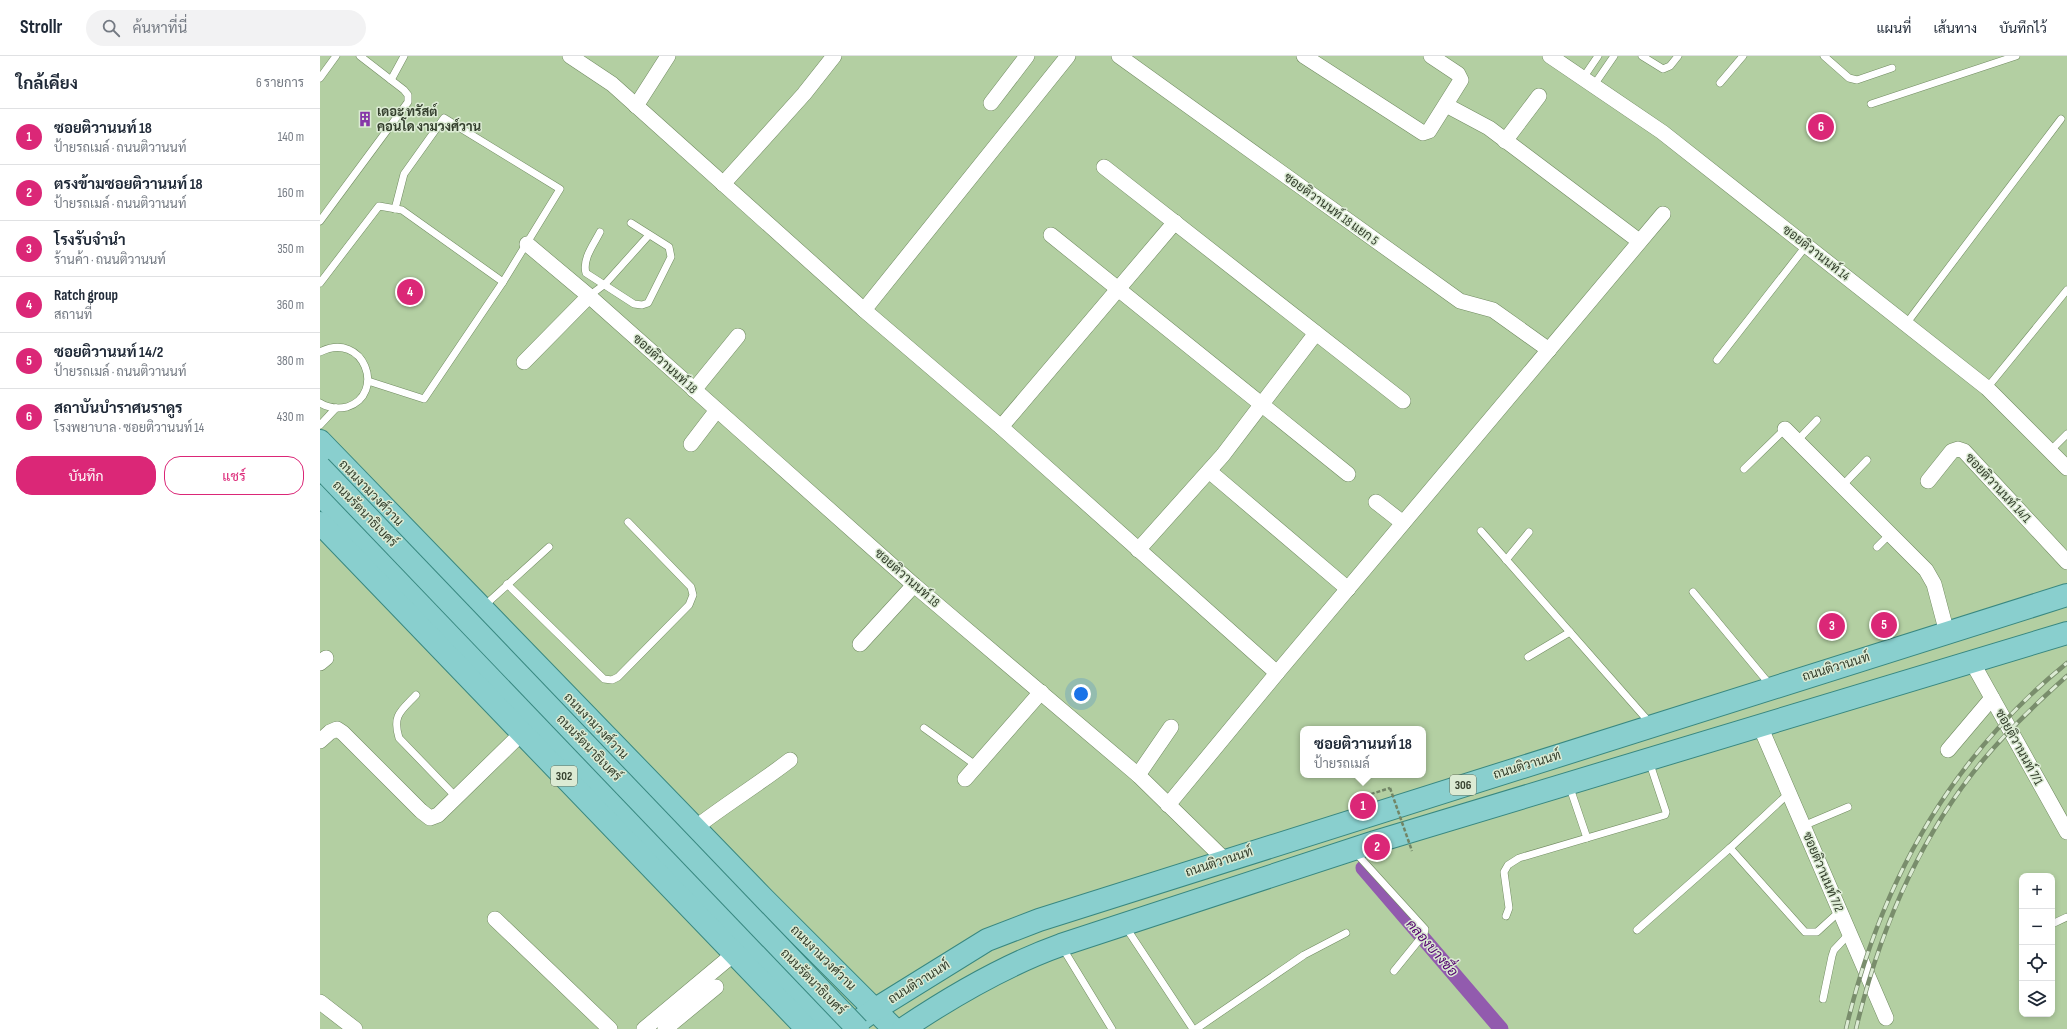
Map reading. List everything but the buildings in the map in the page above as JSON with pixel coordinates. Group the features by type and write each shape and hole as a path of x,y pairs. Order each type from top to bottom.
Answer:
{"main road":[{"name":"ถนนงามวงศ์วาน","path":"320,441 763,898 862,1023"},
{"name":"ถนนรัตนาธิเบศร์","path":"320,467 862,1023 894,1029"},
{"name":"ถนนรัตนาธิเบศร์","path":"320,494 832,1029"},
{"name":"302","path":"320,523 808,1029"},
{"name":"ถนนติวานนท์","path":"862,1023 987,940 1039,920 2067,595"},
{"name":"306","path":"902,1029 990,976 1035,954 1061,945 1353,850 1648,759 2067,633"},
{"path":"763,898 766,926 771,942 834,1017 842,1029"}],"street":[{"path":"570,56 612,84 864,310 1001,427 1276,673"},
{"path":"636,106 668,56"},
{"path":"723,184 804,94 834,56"},
{"path":"991,103 1026,56"},
{"path":"864,310 1068,56"},
{"name":"ซอยติวานนท์ 18 แยก 5","path":"1119,56 1460,301 1493,310 1549,350"},
{"path":"1304,56 1423,133 1429,131 1461,80 1458,74 1431,56"},
{"name":"ซอยติวานนท์ 14","path":"1550,56 1662,132 1987,388 2067,468"},
{"path":"1505,141 1539,96"},
{"path":"1446,106 1489,128 1639,241"},
{"path":"1104,167 1403,401"},
{"path":"1168,805 1276,673 1663,214"},
{"path":"1001,427 1174,222"},
{"path":"1051,235 1348,474"},
{"name":"ซอยติวานนท์ 18","path":"527,244 589,296 914,584 1138,775 1225,860"},
{"path":"524,362 589,296"},
{"path":"1138,550 1209,471 1316,333"},
{"path":"694,390 738,336"},
{"path":"691,444 717,410"},
{"path":"1785,428 1926,570 1934,584 1947,633"},
{"name":"ซอยติวานนท์ 14/1","path":"1928,481 1952,451 1958,449 1964,451 2067,562"},
{"path":"1209,471 1348,589"},
{"path":"1376,502 1403,523"},
{"path":"860,644 914,584"},
{"name":"ซอยติวานนท์ 7/1","path":"1972,662 2067,832"},
{"path":"965,779 1041,692"},
{"path":"1948,750 1992,698"},
{"name":"ซอยติวานนท์ 7/2","path":"1760,726 1886,1018"},
{"path":"1138,775 1172,728"},
{"path":"320,741 330,732 337,729 343,733 421,811 430,818 438,816 522,733"},
{"path":"695,828 731,800 751,790 790,760"},
{"path":"494,919 610,1029"},
{"path":"644,1029 735,953"},
{"path":"665,1029 716,987"},
{"path":"320,1002 355,1029"}],"lane":[{"path":"320,78 336,56"},
{"path":"320,221 406,106 408,95 360,56"},
{"path":"391,80 404,56"},
{"path":"1588,81 1598,56"},
{"path":"1588,81 1614,56"},
{"path":"1642,56 1663,69 1670,66 1678,56"},
{"path":"1720,83 1743,56"},
{"path":"1824,56 1849,78 1857,80 1892,68"},
{"path":"1871,104 2016,56"},
{"path":"368,381 424,399 503,282 560,189 444,118 404,174 395,209"},
{"path":"1906,324 2061,119"},
{"path":"320,283 379,206 402,210 503,282"},
{"path":"600,232 586,260 586,273 634,304 642,306 648,303 671,257 669,247 631,224"},
{"path":"589,296 605,284 649,235"},
{"path":"1717,360 1806,246"},
{"path":"1987,388 2067,290"},
{"path":"320,352 328,348 338,346 348,348 357,354 363,361 367,371 368,381 365,391 359,399 351,405 330,408 320,403"},
{"path":"320,425 336,408"},
{"path":"1797,441 1817,420"},
{"path":"1744,469 1785,428"},
{"path":"2050,451 2067,434"},
{"path":"1842,486 1868,460"},
{"path":"507,584 604,679 612,680 618,677 689,605 693,595 691,587 628,522"},
{"path":"1481,531 1652,726"},
{"path":"1506,560 1528,532"},
{"path":"1877,547 1890,534"},
{"path":"481,608 549,547"},
{"path":"1693,592 1772,688"},
{"path":"1528,657 1570,632"},
{"path":"416,695 396,716 395,726 399,738 457,798"},
{"path":"924,728 977,766"},
{"path":"1506,916 1509,908 1504,872 1508,865 1519,858 1665,815 1666,812 1648,759"},
{"path":"1568,784 1587,838"},
{"path":"1637,930 1730,848 1789,793"},
{"path":"1803,826 1848,807"},
{"path":"1730,848 1805,932 1817,932 1840,911"},
{"path":"1353,850 1424,928 1424,934 1394,971"},
{"path":"2055,922 2067,916"},
{"path":"1123,924 1194,1029 1304,955 1346,933"},
{"path":"1823,998 1834,950 1850,934"},
{"path":"1061,945 1112,1029"}],"path":[{"path":"1368,795 1390,788 1412,851"}],"waterway":[{"name":"คลองบางซื่อ","path":"1363,868 1501,1029"}],"railway":[{"path":"1846,1029 1860,976 1878,924 1900,875 1925,827 1955,782 1988,740 2025,700 2067,663"},
{"path":"1856,1029 1865,993 1890,921 1921,853 1940,820 1961,789 2003,737 2067,676"}],"place":[{"name":"เดอะ ทรัสต์ คอนโด งามวงศ์วาน","path":"365,119"},
{"name":"สถาบันบำราศนราดูร","path":"1821,127"},
{"name":"Ratch group","path":"410,292"},
{"name":"ซอยติวานนท์ 14/2","path":"1884,625"},
{"name":"โรงรับจำนำ","path":"1832,626"},
{"name":"ซอยติวานนท์ 18","path":"1363,806"},
{"name":"ตรงข้ามซอยติวานนท์ 18","path":"1377,847"}]}
